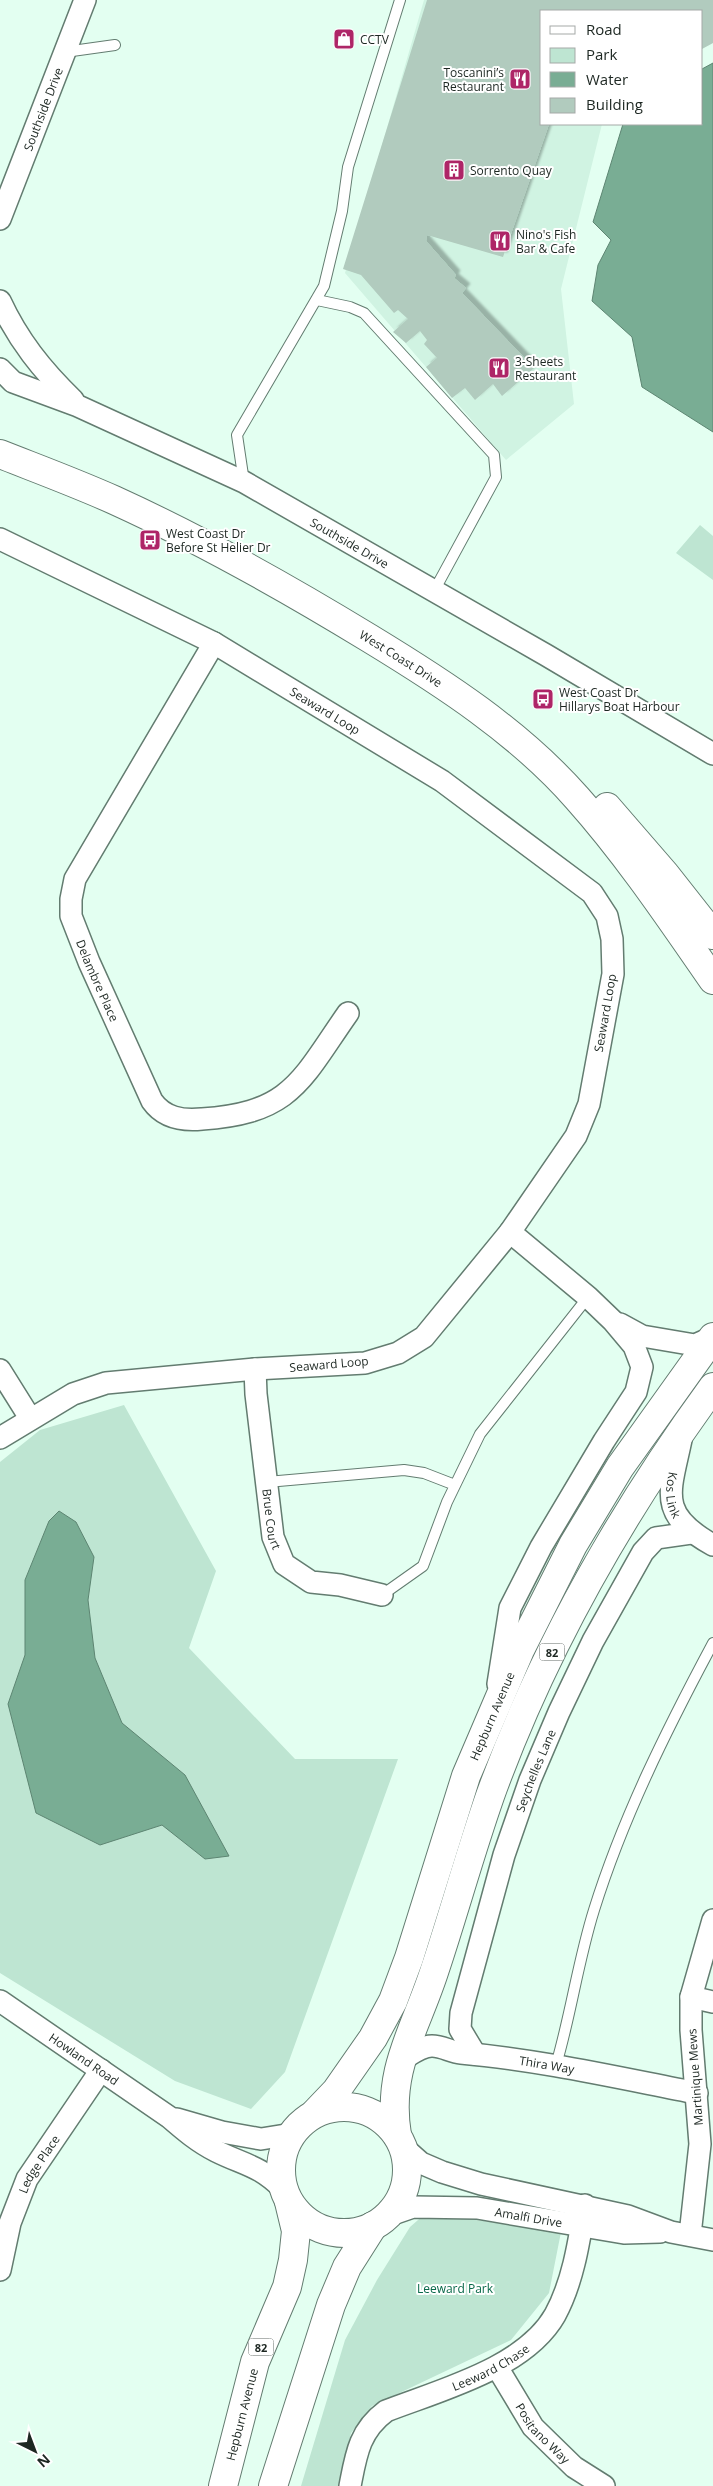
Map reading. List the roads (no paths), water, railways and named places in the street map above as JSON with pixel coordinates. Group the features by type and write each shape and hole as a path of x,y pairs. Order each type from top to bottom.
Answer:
{"main road":[{"name":"West Coast Drive","path":"0,437 108,481 216,534 332,596 457,673 516,718 566,761 665,874 713,935"},
{"name":"West Coast Drive","path":"0,454 114,500 288,588 424,671 463,698 524,747 576,796 664,909 713,980"},
{"name":"Hepburn Avenue","path":"315,2113 336,2091 373,2038 393,2001 409,1958 466,1776 520,1650 573,1545 620,1467 713,1337"},
{"name":"82","path":"273,2486 331,2305 347,2267 380,2221 399,2202 405,2184 407,2166 394,2114 394,2096 401,2060 428,1993 491,1795 537,1682 585,1586 630,1508 713,1387"},
{"name":"82","path":"286,2195 280,2175 284,2146 297,2127 315,2113 334,2107 354,2107 379,2116 400,2141"},
{"name":"Hepburn Avenue","path":"223,2486 255,2362 287,2287 293,2260 296,2231 286,2195"},
{"path":"286,2195 302,2218 320,2229 346,2233 380,2221"}],"street":[{"name":"Southside Drive","path":"0,219 86,0"},
{"name":"Southside Drive","path":"0,301 13,328 32,356 78,406"},
{"name":"Southside Drive","path":"0,370 13,382 78,406 244,482 615,695 713,754"},
{"name":"Seaward Loop","path":"0,539 214,643 442,781 592,893 607,916 612,939 613,974 589,1104 576,1136 510,1232 424,1337 398,1353 365,1363 255,1369 106,1383 73,1394 30,1418 0,1438"},
{"name":"Delambre Place","path":"214,643 76,879 70,899 71,916 89,962 152,1101 158,1110 171,1117 190,1120 221,1118 254,1112 276,1102 297,1086 348,1013"},
{"name":"Southside Drive","path":"615,695 713,744"},
{"path":"495,1706 510,1608 540,1547 636,1392 642,1367 634,1346 613,1321 588,1297 510,1232"},
{"path":"613,1321 642,1336 695,1345 713,1337"},
{"name":"Brue Court","path":"255,1369 273,1537 284,1564 311,1582 340,1585 382,1595"},
{"path":"0,1370 30,1418"},
{"name":"Kos Link","path":"684,1427 672,1486 671,1503 673,1509 691,1533 713,1545"},
{"name":"Seychelles Lane","path":"475,2054 463,2038 460,2029 461,2013 504,1856 530,1780 593,1641 643,1552 656,1538 691,1533"},
{"name":"Martinique Mews","path":"680,2234 700,2144 691,2030 691,1997 713,1920"},
{"path":"691,1997 713,2002"},
{"name":"Howland Road","path":"0,2001 169,2117 189,2135 216,2152 268,2174 286,2195"},
{"name":"Thira Way","path":"401,2060 430,2046 458,2053 556,2065 697,2094"},
{"name":"Ledge Place","path":"0,2270 10,2223 27,2179 101,2070"},
{"name":"Howland Road","path":"169,2117 222,2132 261,2139 292,2134"},
{"name":"Amalfi Drive","path":"400,2141 421,2162 442,2172 584,2215 624,2233 680,2234 713,2240"},
{"name":"Amalfi Drive","path":"380,2221 413,2207 478,2208 584,2215"},
{"name":"Leeward Chase","path":"350,2486 357,2452 372,2422 386,2411 497,2367 526,2349 555,2315 576,2255 584,2215"},
{"name":"Positano Way","path":"497,2367 533,2427 574,2467 604,2486"}],"lane":[{"path":"244,482 237,435 324,286 342,211 348,167 400,0"},
{"path":"65,52 115,45"},
{"path":"317,300 350,307 364,313 494,456 496,477 434,591"},
{"path":"382,1595 422,1566 455,1485 480,1434 588,1297"},
{"path":"267,1482 404,1470 424,1473 455,1485"},
{"path":"556,2065 593,1912 602,1885 633,1806 713,1643"}],"water":[{"path":"713,63 713,432 642,387 632,337 592,301 598,265 611,240 593,222 623,125 703,125 703,68"},
{"path":"59,1511 76,1522 94,1557 88,1600 95,1658 122,1723 185,1775 229,1856 205,1859 162,1825 100,1845 36,1813 8,1704 25,1655 25,1580 49,1521"}],"place":[{"name":"CCTV","path":"344,39"},
{"name":"Toscanini’s Restaurant","path":"520,79"},
{"name":"Sorrento Quay","path":"454,170"},
{"name":"Nino's Fish Bar & Cafe","path":"500,241"},
{"name":"3-Sheets Restaurant","path":"499,368"},
{"name":"West Coast Dr Before St Helier Dr","path":"150,540"},
{"name":"West Coast Dr Hillarys Boat Harbour","path":"543,699"}],"park label":[{"name":"Leeward Park","path":"455,2288"}]}
